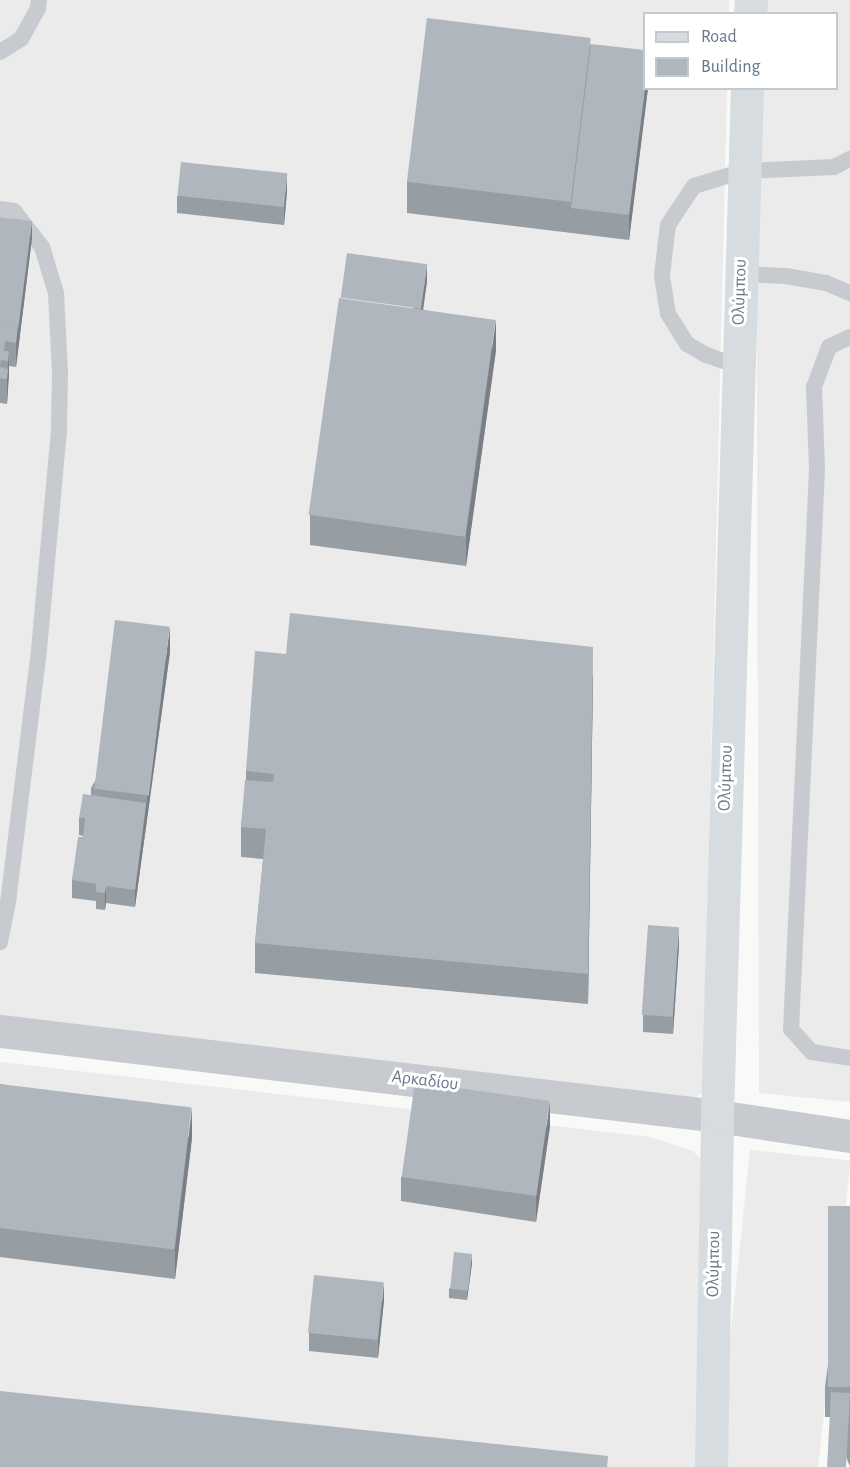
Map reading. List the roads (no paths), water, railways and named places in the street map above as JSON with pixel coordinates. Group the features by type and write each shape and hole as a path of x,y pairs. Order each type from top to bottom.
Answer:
{"main road":[{"name":"Ολύμπου","path":"711,1467 717,1116 737,366 747,90"}],"street":[{"name":"Αρκαδίου","path":"0,1031 717,1116 850,1136"}],"lane":[{"path":"0,52 21,39 38,8 39,0"},
{"path":"737,366 706,355 687,344 668,314 662,275 668,225 694,186 743,171 834,167 850,159"},
{"path":"0,209 14,211 42,247 56,293 60,371 58,430 39,650 8,902 0,942"},
{"path":"740,274 786,276 826,283 850,293"},
{"path":"850,337 829,347 814,387 817,470 791,1029 812,1052 850,1058"}]}
